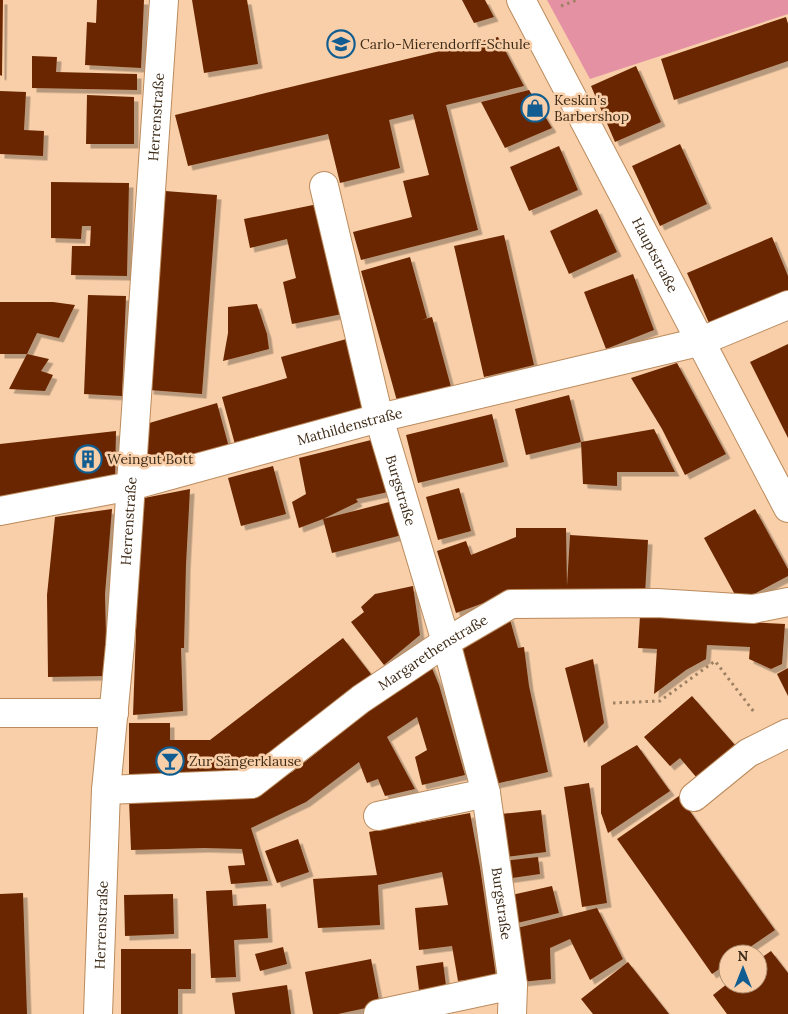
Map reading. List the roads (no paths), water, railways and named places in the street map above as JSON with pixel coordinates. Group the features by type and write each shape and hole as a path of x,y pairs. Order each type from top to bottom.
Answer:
{"street":[{"name":"Herrenstraße","path":"98,1014 106,790 120,645 164,0"},
{"name":"Hauptstraße","path":"520,0 788,508"},
{"name":"Burgstraße","path":"324,186 379,418 446,642 486,793 513,985 512,1014"},
{"name":"Mathildenstraße","path":"0,511 130,486 379,418 699,342 788,305"},
{"name":"Margarethenstraße","path":"106,790 252,784 360,700 446,642 511,604 657,603 753,609 788,602"},
{"path":"0,713 114,713"},
{"path":"694,797 748,753 788,733"},
{"path":"378,816 486,793"},
{"path":"378,1014 513,985"}],"place":[{"name":"Carlo-Mierendorff-Schule","path":"341,44"},
{"name":"Keskin's Barbershop","path":"535,108"},
{"name":"Weingut Bott","path":"88,459"},
{"name":"Zur Sängerklause","path":"170,761"}]}
